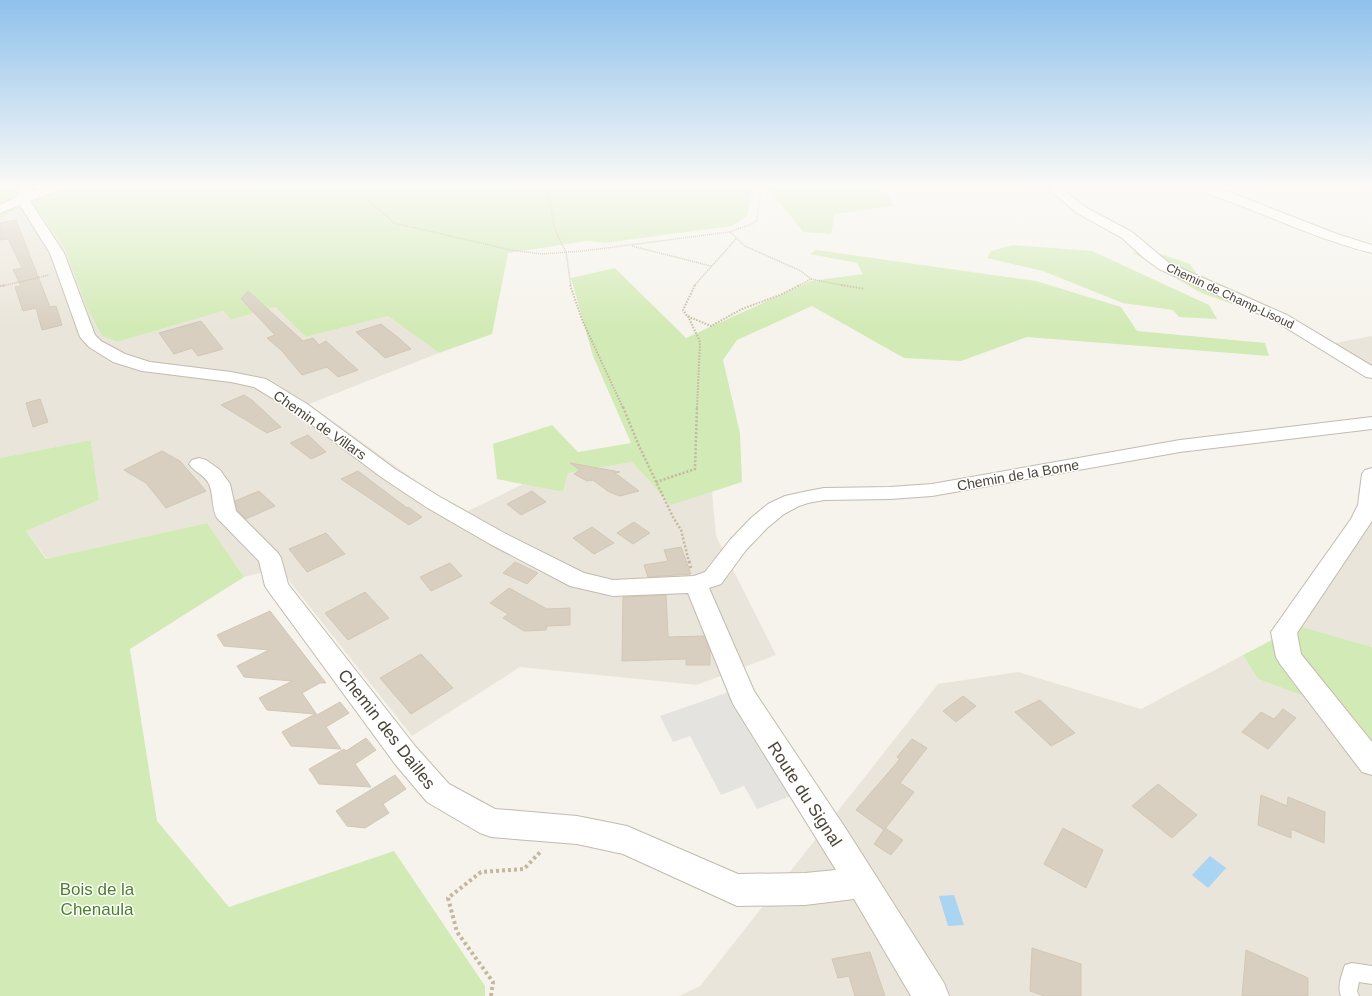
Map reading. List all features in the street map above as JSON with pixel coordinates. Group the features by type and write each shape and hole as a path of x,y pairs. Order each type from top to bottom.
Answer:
{"street":[{"name":"Chemin de Villars","path":"46,233 56,253 88,336 95,344 119,358 148,367 231,377 260,383 301,408 388,473 433,502 498,539 578,580 613,588 696,584"},
{"name":"Chemin de Champ-Lisoud","path":"1123,233 1164,266 1281,318 1372,373"},
{"path":"1323,233 1372,250"},
{"name":"Chemin de la Borne","path":"696,584 713,578 738,545 759,523 776,509 792,501 808,497 824,494 890,493 932,490 1180,446 1372,423"},
{"name":"Chemin des Dailles","path":"199,464 212,472 223,490 225,513 270,558 278,586 405,755 438,793 491,823 577,830 627,840 738,890 805,889 860,883"},
{"path":"1372,474 1370,505 1361,521 1284,632 1289,657 1372,763"},
{"name":"Route du Signal","path":"696,584 743,696 835,839 860,883 931,996"}],"lane":[{"path":"1350,996 1348,991 1352,972 1372,975"}],"path":[{"path":"439,233 511,250 541,254 629,246 718,233"},
{"path":"557,233 566,252 569,282 583,322 656,482 681,530 696,584"},
{"path":"730,233 736,239 756,252 801,271 811,279 864,289"},
{"path":"656,482 695,469 700,342 683,310 695,284 736,239"},
{"path":"629,246 711,266"},
{"path":"0,286 63,272"},
{"path":"687,316 711,326 742,309 780,295 811,279"},
{"path":"491,996 493,982 457,932 448,898 481,872 524,869 562,829"}],"shaded area":[{"path":"0,233 54,233 63,245 87,308 102,336 117,342 223,311 231,320 275,307 306,337 388,316 439,353 309,404 430,491 468,511 523,484 563,492 568,473 632,462 671,504 712,491 716,536 776,655 697,685 520,667 412,736 279,568 244,577 207,523 47,559 26,531 99,500 91,440 0,458"},
{"path":"1372,336 1372,370 1335,343"},
{"path":"1372,511 1372,647 1299,626"},
{"path":"1243,655 1258,679 1306,697 1372,777 1372,996 679,996 700,986 938,684 1018,672 1141,709"},
{"path":"729,692 791,796 757,809 744,786 721,795 690,736 673,742 660,716"}],"green space":[{"path":"54,233 676,233 605,243 587,241 508,253 492,334 439,353 388,316 306,337 275,307 231,320 223,311 117,342 102,336 87,308 63,245"},
{"path":"1013,245 1092,251 1209,305 1217,319 1179,317 1173,310 1123,303 1043,271 987,258 991,251"},
{"path":"816,250 1036,281 1121,307 1137,331 1265,343 1269,356 1027,337 961,361 904,358 812,306 737,340 723,360 740,433 742,482 671,505 632,462 568,473 563,492 497,479 493,444 552,425 578,452 631,443 593,356 571,278 615,268 686,338 811,281 863,274 857,263 810,254"},
{"path":"1132,252 1161,254 1190,264 1196,273 1256,300 1232,304 1199,292"},
{"name":"Bois de la Chenaula","path":"91,440 99,500 26,531 46,559 207,523 244,577 130,649 157,821 229,907 394,851 485,986 485,996 0,996 0,458"},
{"path":"1299,626 1372,647 1372,777 1306,697 1258,679 1243,655"}],"water":[{"path":"1210,856 1226,868 1208,888 1192,875"},
{"path":"954,895 964,925 948,926 939,896"}],"building":[{"path":"0,233 21,233 50,307 56,306 62,325 42,330 36,308 23,311 15,287 21,286 13,270 22,268 8,239 0,240"},
{"path":"248,291 303,341 313,338 319,345 326,341 358,370 338,377 327,367 302,375 282,351 267,338 275,335 241,299"},
{"path":"201,321 223,349 198,356 192,348 174,354 159,333"},
{"path":"381,324 411,349 385,358 356,332"},
{"path":"244,395 253,401 281,427 267,433 221,405"},
{"path":"40,399 48,422 33,427 26,403"},
{"path":"308,435 326,452 311,459 290,443"},
{"path":"162,451 180,461 206,491 166,508 146,483 124,470"},
{"path":"570,463 620,472 615,473 639,491 620,496 609,492 593,480 587,481 574,474 580,470"},
{"path":"358,471 407,508 408,507 422,517 409,525 341,479"},
{"path":"259,491 275,506 246,519 237,510 235,501"},
{"path":"532,491 546,502 521,515 507,504"},
{"path":"634,522 650,533 633,544 617,533"},
{"path":"592,527 614,543 594,554 573,538"},
{"path":"326,533 345,554 307,572 289,549"},
{"path":"681,547 691,574 648,577 644,565 668,561 664,550"},
{"path":"515,562 538,573 527,584 503,573"},
{"path":"450,563 462,576 431,591 420,577"},
{"path":"509,588 547,609 570,608 570,625 547,626 546,630 524,631 503,618 508,614 490,603"},
{"path":"365,592 389,618 348,640 325,613"},
{"path":"666,595 668,637 704,636 710,650 710,665 686,665 686,659 622,661 623,597"},
{"path":"270,611 326,683 320,683 302,693 317,715 340,702 349,713 326,727 341,749 291,746 282,732 315,714 267,710 259,698 292,681 244,677 237,666 269,650 224,646 217,635"},
{"path":"421,654 453,688 411,714 380,678"},
{"path":"963,696 976,706 956,722 943,711"},
{"path":"1040,700 1075,733 1051,746 1015,712"},
{"path":"1283,709 1296,718 1268,749 1242,732 1261,712 1274,719"},
{"path":"366,738 376,750 355,764 371,787 319,784 309,769 344,749 346,751"},
{"path":"912,739 927,748 900,783 914,792 884,830 856,810 900,759 897,757"},
{"path":"395,775 406,789 383,804 389,813 365,828 347,826 336,811"},
{"path":"1158,784 1197,815 1172,838 1132,806"},
{"path":"1261,795 1287,806 1288,797 1325,812 1324,843 1291,829 1291,838 1258,825"},
{"path":"885,828 903,840 891,855 874,844"},
{"path":"1063,828 1103,850 1086,888 1044,864"},
{"path":"1032,948 1081,964 1081,996 1044,996 1030,991"},
{"path":"1246,950 1308,978 1308,996 1242,996"},
{"path":"870,952 885,996 855,996 849,976 838,978 832,959"}]}
